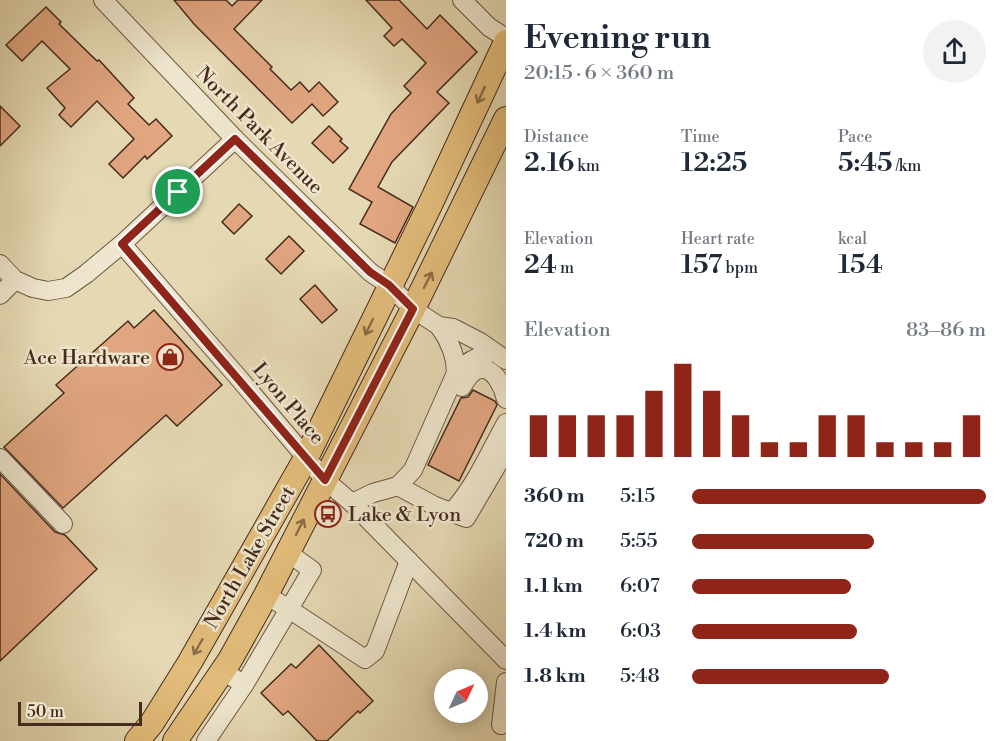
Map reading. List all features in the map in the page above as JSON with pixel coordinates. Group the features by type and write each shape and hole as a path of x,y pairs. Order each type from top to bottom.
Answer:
{"main road":[{"name":"North Lake Street","path":"137,741 152,723 190,662 306,458 429,207 506,40"},
{"name":"North Lake Street","path":"175,741 223,670 266,595 413,309 506,120"}],"street":[{"name":"North Park Avenue","path":"103,0 235,139 370,272 389,285 413,309 439,326"},
{"path":"462,0 489,27 506,40"},
{"path":"0,264 15,280 33,288 48,291 66,288 122,244 235,139"},
{"name":"Lyon Place","path":"122,244 325,480 352,503 506,660"},
{"path":"0,295 15,280"},
{"path":"439,326 453,328 480,342 500,367 506,399"},
{"path":"439,326 452,347 456,360 456,374"},
{"path":"413,470 456,374 465,363 479,356 500,367"},
{"path":"352,503 373,493 398,486 430,448 468,375 475,371 500,367"},
{"path":"451,513 475,480 506,423"},
{"path":"398,486 451,513 466,518 506,450"},
{"path":"0,459 63,524"},
{"path":"206,741 244,685 312,570 287,552"},
{"path":"266,595 364,659 375,651 409,561"},
{"path":"223,670 244,685"},
{"path":"501,724 506,682"}],"building":[{"path":"174,0 226,0 232,6 238,0 262,0 234,29 272,67 270,69 291,90 300,82 309,92 319,82 338,102 323,116 312,104 292,123 194,24"},
{"path":"366,0 399,0 427,29 440,15 477,52 437,92 449,103 392,162 378,187 413,207 395,243 360,224 372,202 349,189 391,114 411,93 404,86 426,63 402,39 394,46 384,36 392,28"},
{"path":"46,7 61,22 59,24 97,61 99,60 134,98 128,104 149,125 156,119 172,136 147,159 145,156 123,178 109,164 134,139 97,101 71,127 59,115 65,108 47,88 70,69 42,41 22,61 6,45"},
{"path":"0,106 20,126 0,146"},
{"path":"329,126 348,148 333,163 312,143"},
{"path":"239,204 252,216 234,234 222,222"},
{"path":"289,236 304,251 281,274 266,259"},
{"path":"315,285 337,310 322,323 300,299"},
{"path":"154,310 222,385 177,426 166,415 63,508 4,447 64,393 56,385 128,321 134,328"},
{"path":"473,390 495,401 497,405 459,481 428,465 461,398 468,397"},
{"path":"0,474 55,532 65,535 97,569 0,661"},
{"path":"319,645 373,701 360,713 358,711 327,741 317,741 288,711 283,715 261,693 291,664 296,668"}],"place":[{"name":"Ace Hardware","path":"170,357"},
{"name":"Lake & Lyon","path":"328,514"}],"route":[{"path":"235,139 370,272 389,285 413,309 325,480 122,244 178,192 235,139"}]}
